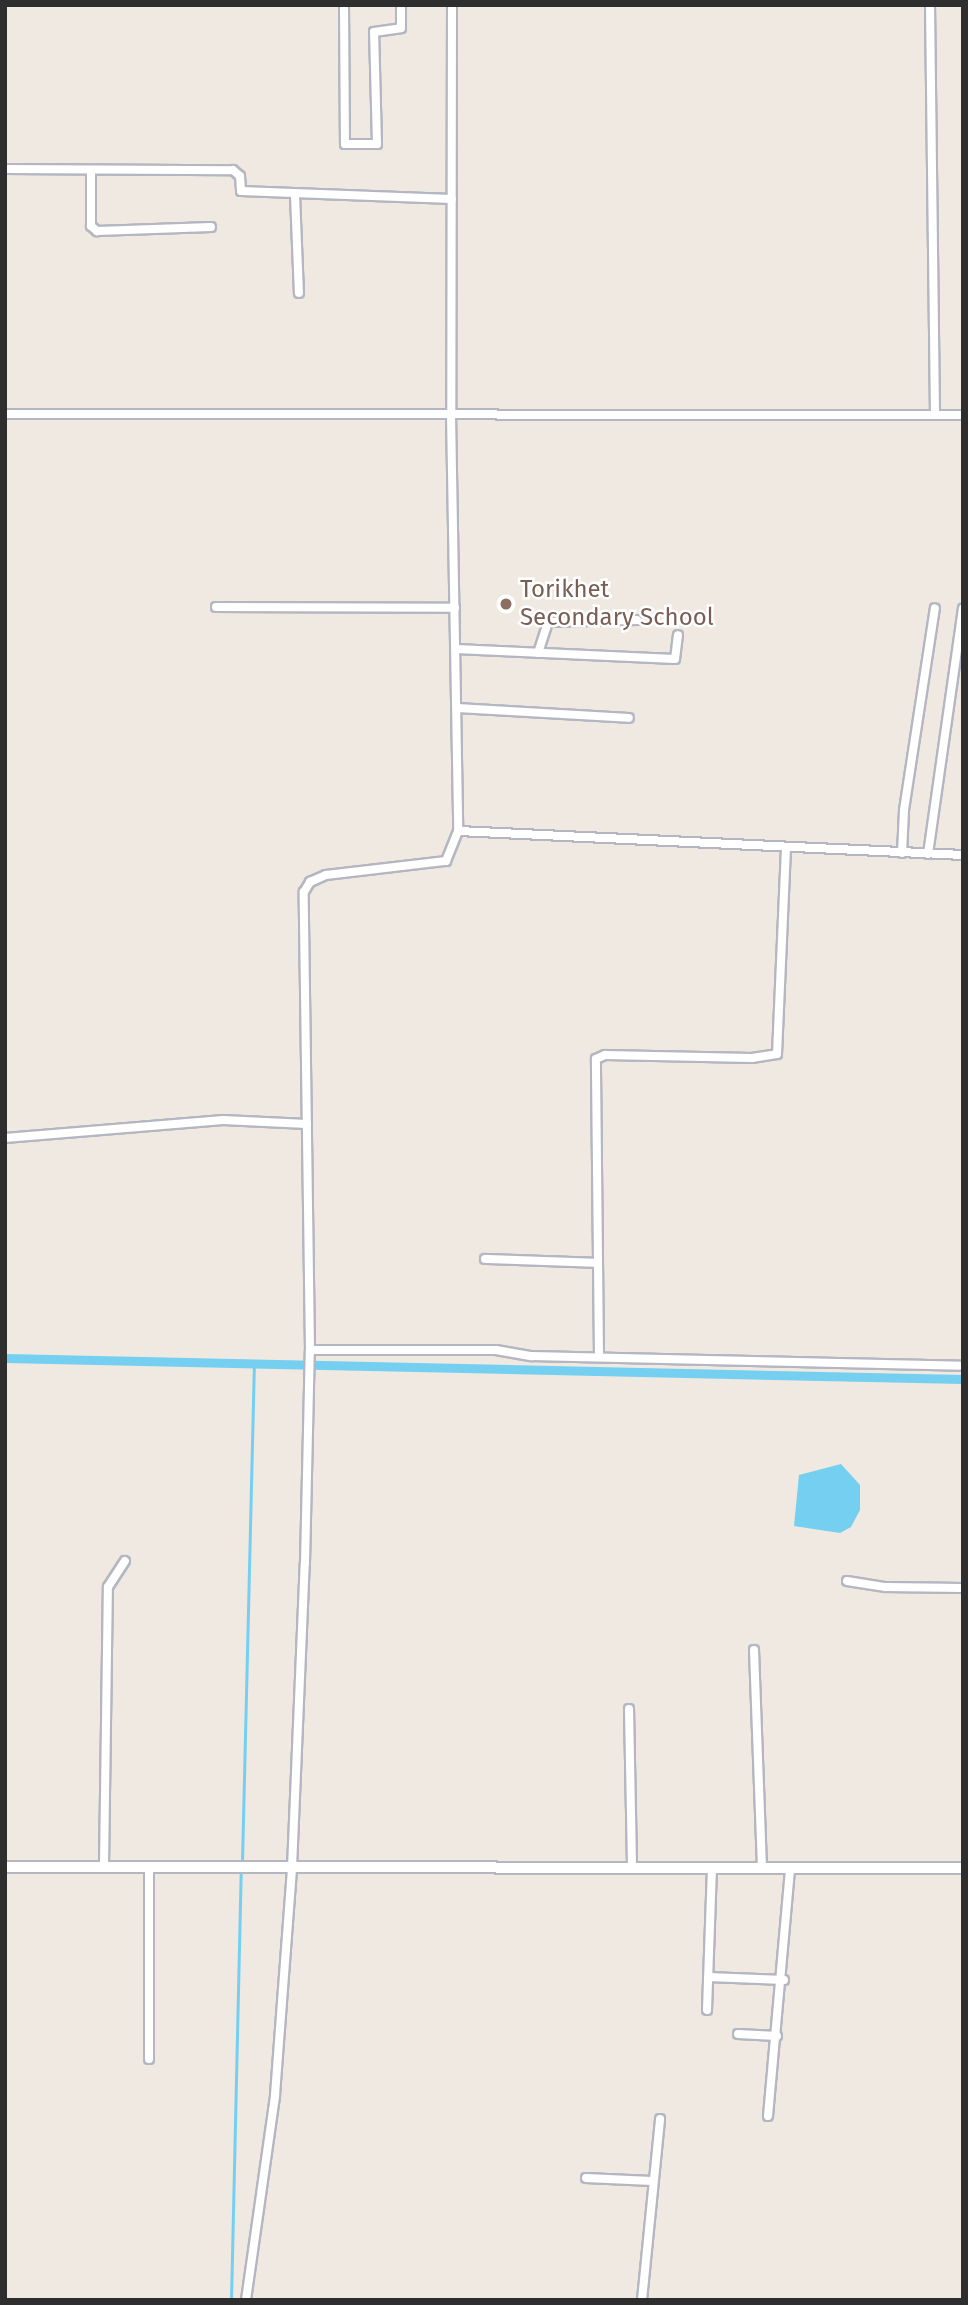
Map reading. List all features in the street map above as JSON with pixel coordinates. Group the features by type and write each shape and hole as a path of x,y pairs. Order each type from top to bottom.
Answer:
{"street":[{"path":"344,5 345,144 377,144 374,32 401,28 401,5"},
{"path":"246,2300 271,2131 292,1868 310,1354 304,892 310,882 326,874 446,861 458,831 452,414 452,5"},
{"path":"930,5 935,414"},
{"path":"5,169 233,170 240,176 241,191 452,199"},
{"path":"91,171 92,226 97,231 211,227"},
{"path":"295,195 299,293"},
{"path":"5,414 963,415"},
{"path":"216,607 455,608"},
{"path":"902,853 904,810 935,608"},
{"path":"928,854 963,608"},
{"path":"538,653 548,622 637,620"},
{"path":"456,649 675,659 678,635"},
{"path":"457,708 629,718"},
{"path":"458,831 963,855"},
{"path":"599,1356 596,1059 605,1055 752,1058 777,1054 786,848"},
{"path":"5,1138 223,1120 307,1124"},
{"path":"485,1259 597,1263"},
{"path":"310,1354 496,1350 599,1356 963,1366"},
{"path":"104,1866 108,1587 125,1561"},
{"path":"847,1581 886,1587 963,1588"},
{"path":"754,1650 762,1868"},
{"path":"629,1709 632,1869"},
{"path":"149,1866 149,2059"},
{"path":"5,1867 963,1868"},
{"path":"707,2010 712,1868"},
{"path":"768,2116 783,1980 790,1868"},
{"path":"708,1977 783,1980"},
{"path":"738,2034 777,2036"},
{"path":"642,2300 660,2119"},
{"path":"586,2178 652,2181"}],"water":[{"path":"841,1464 860,1485 860,1510 851,1527 840,1533 794,1526 799,1475"}],"waterway":[{"path":"5,1358 963,1379"},
{"path":"242,1862 254,1362"},
{"path":"231,2300 241,1874"}],"place":[{"name":"Torikhet Secondary School","path":"506,604"}]}
